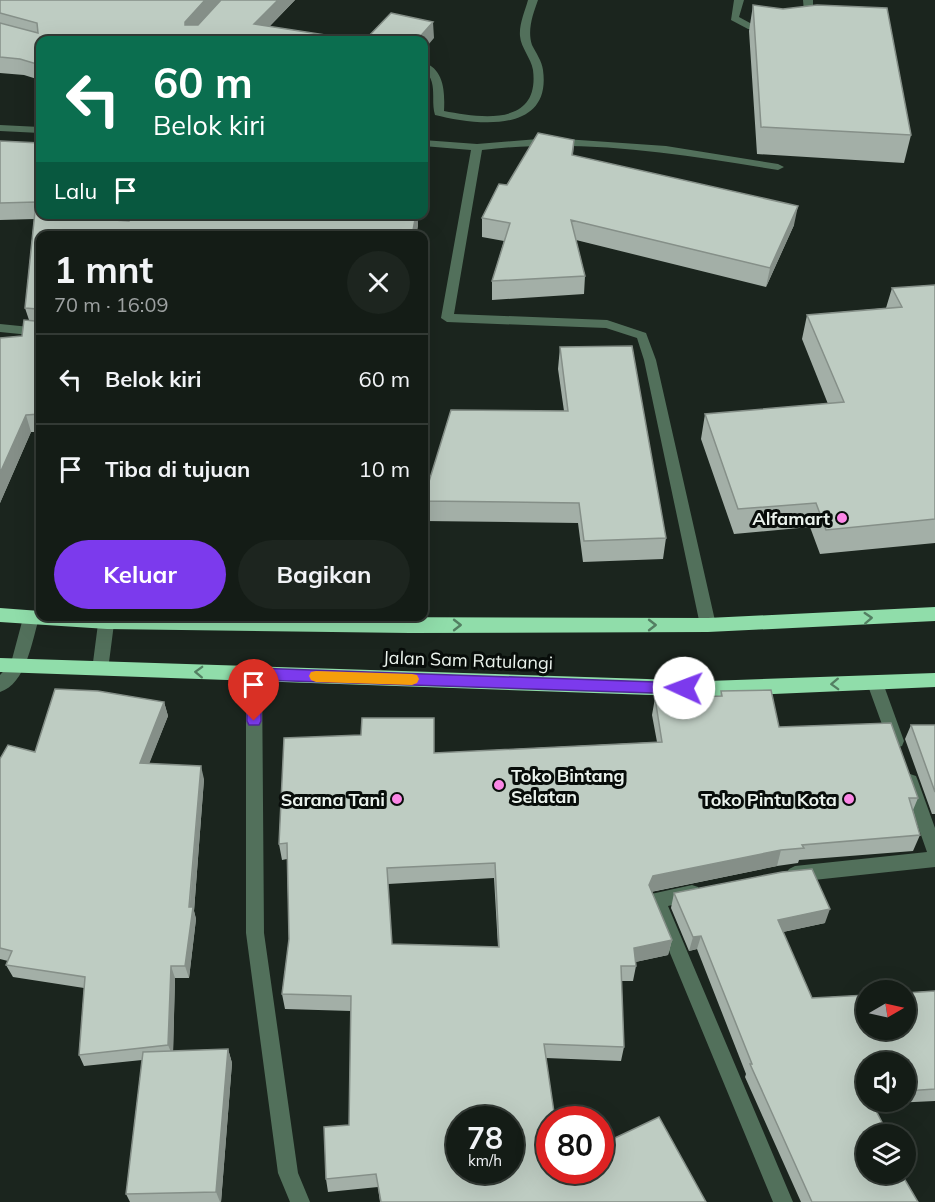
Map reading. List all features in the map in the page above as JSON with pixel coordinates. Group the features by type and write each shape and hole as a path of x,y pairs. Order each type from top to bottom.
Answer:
{"highway":[{"path":"194,621 410,626 708,625 935,614"},
{"path":"0,615 36,618"},
{"name":"Jalan Sam Ratulangi","path":"9,665 100,670 708,689 935,680"}],"street":[{"path":"428,68 440,88 439,113 483,119 510,118 523,112 532,106 536,97 538,71 525,36 533,0"},
{"path":"739,0 734,18 748,26 779,28"},
{"path":"800,29 807,28 811,23 808,0"},
{"path":"0,128 36,130"},
{"path":"428,144 477,147 525,142 609,145 697,153 778,167"},
{"path":"477,147 447,318 607,324 642,336 650,360 708,625"},
{"path":"0,328 36,332"},
{"path":"0,686 31,618"},
{"path":"100,670 107,621"},
{"path":"254,674 255,933 288,1173 300,1202"},
{"path":"875,682 935,852"},
{"path":"777,876 935,859"},
{"path":"711,889 657,900 783,1202"}],"building":[{"path":"0,0 205,0 185,22 185,25 198,25 221,0 278,0 254,24 332,36 36,36 36,64 0,57 0,23 38,33 37,23 0,13"},
{"path":"753,5 783,9 817,5 887,8 911,135 761,127"},
{"path":"391,13 433,22 421,36 369,36"},
{"path":"538,133 574,140 572,155 798,206 770,268 571,220 585,276 492,281 510,223 482,218 499,184 507,185"},
{"path":"0,141 36,143 36,202 0,203"},
{"path":"36,202 36,219 129,221 129,219 415,219 413,231 36,231 36,309 25,308"},
{"path":"935,285 935,519 826,530 816,503 738,509 705,414 844,402 807,315 902,307 892,288"},
{"path":"24,320 35,321 36,414 26,415 0,473 0,338 22,336"},
{"path":"632,346 666,538 584,541 579,503 428,501 428,485 451,410 568,411 560,347"},
{"path":"55,689 98,691 164,702 140,763 201,766 189,907 193,907 185,966 171,966 168,1045 79,1055 85,977 6,965 12,951 0,948 0,759 8,745 35,752"},
{"path":"771,690 779,727 891,723 918,798 909,798 920,835 802,845 804,848 781,850 653,876 649,885 672,940 634,948 636,966 621,966 624,1047 544,1044 553,1106 536,1106 536,1184 614,1184 614,1138 659,1117 706,1202 381,1202 376,1174 326,1179 324,1127 349,1125 351,996 282,994 289,939 287,843 279,844 284,738 361,735 362,718 434,718 434,753 662,742 655,698 722,696 721,691","holes":["495,863 499,947 392,944 387,868"]},
{"path":"911,725 935,725 935,792"},
{"path":"812,869 830,909 778,920 812,998 856,996 856,1040 916,1040 916,992 935,991 935,1089 916,1090 916,1052 856,1052 856,1112 877,1112 883,1124 856,1124 856,1184 907,1184 918,1202 812,1202 750,1064 752,1064 701,936 693,937 674,893 782,872"},
{"path":"228,1049 216,1192 126,1194 143,1052"}],"slow traffic":[{"path":"316,676 412,679"}],"place":[{"name":"Alfamart","path":"842,518"},
{"name":"Toko Bintang Selatan","path":"499,785"},
{"name":"Sarana Tani","path":"397,799"},
{"name":"Toko Pintu Kota","path":"849,799"}],"route":[{"path":"254,721 254,674 684,688"}]}
